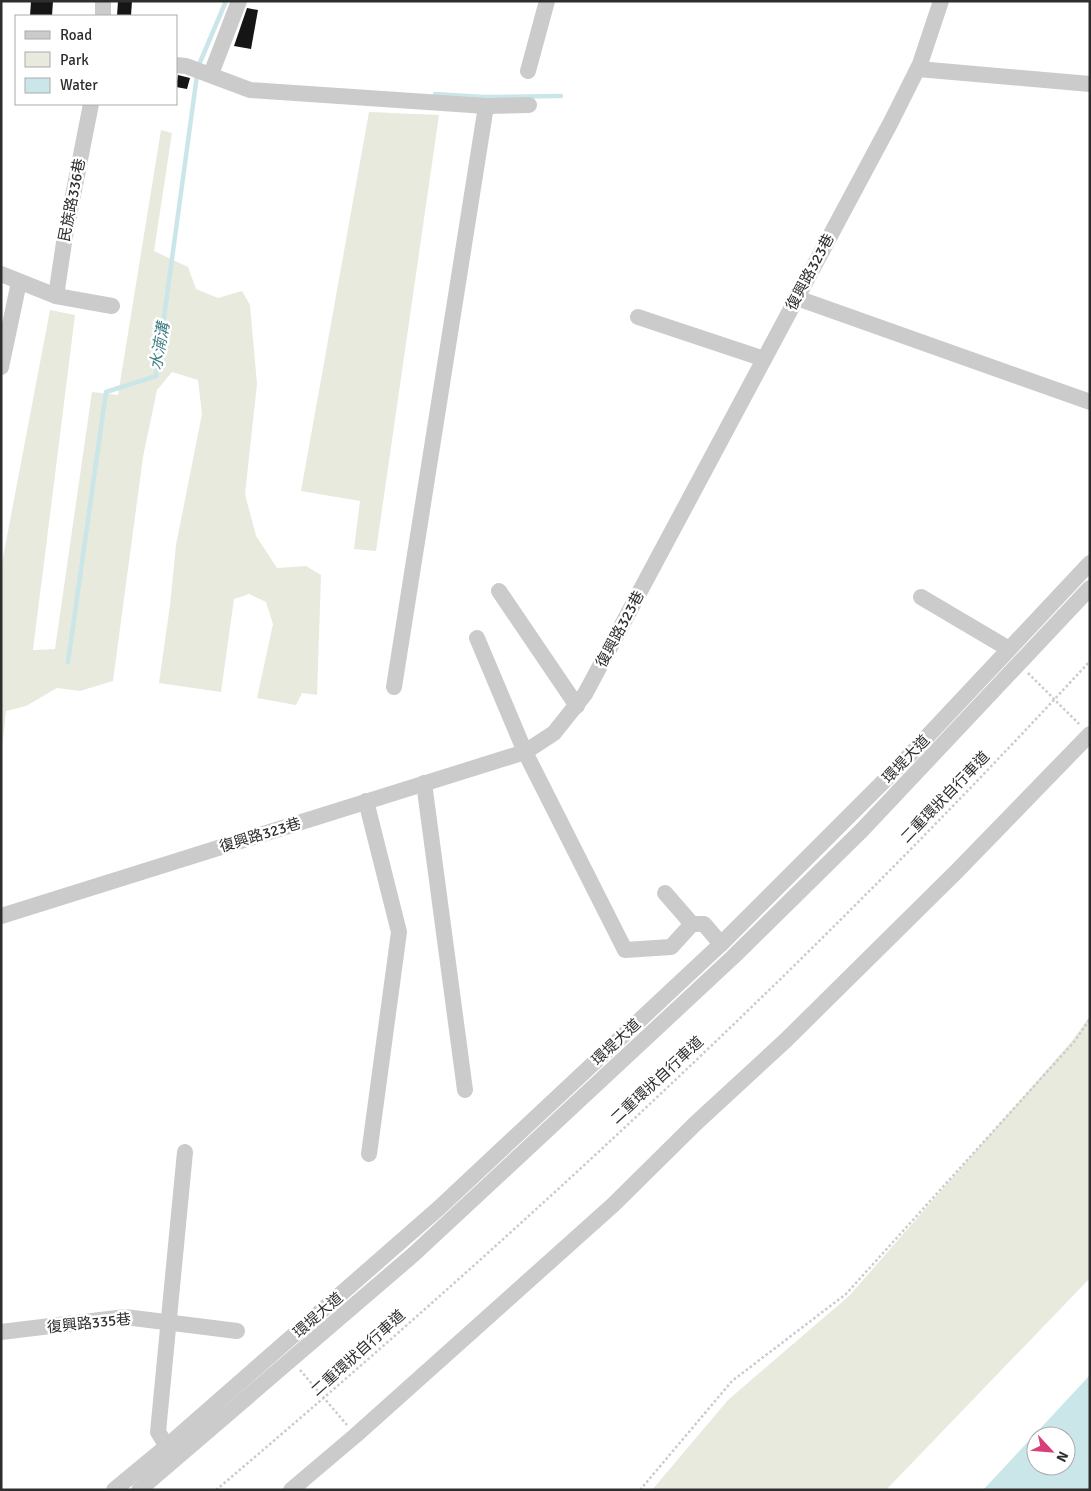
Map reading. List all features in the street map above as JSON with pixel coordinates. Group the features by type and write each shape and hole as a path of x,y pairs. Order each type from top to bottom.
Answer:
{"street":[{"path":"103,1 103,15"},
{"path":"211,74 239,1"},
{"path":"528,71 547,1"},
{"name":"復興路323巷","path":"1,916 525,752 554,733 577,706 797,298 918,69 941,1"},
{"path":"178,66 211,74 250,90 486,106 529,105"},
{"path":"918,69 1090,84"},
{"name":"民族路336巷","path":"56,296 65,236 91,105"},
{"path":"394,687 486,106"},
{"path":"1,274 56,296 112,306"},
{"path":"1,367 19,282"},
{"path":"797,298 1090,402"},
{"path":"638,317 764,359"},
{"name":"環堤大道","path":"139,1490 171,1453 439,1208 720,944 906,759 1090,563"},
{"name":"環堤大道","path":"114,1490 171,1453 414,1254 726,964 862,830 1090,588"},
{"path":"499,591 577,706"},
{"path":"921,597 1009,649"},
{"path":"477,638 525,752 625,950 671,947 692,924 704,924 720,944"},
{"path":"291,1490 356,1435 613,1205 696,1123 785,1042 957,871 1089,735"},
{"path":"424,783 465,1090"},
{"path":"366,801 399,932 369,1154"},
{"path":"665,893 692,924"},
{"path":"171,1453 158,1432 167,1322 185,1152"},
{"name":"復興路335巷","path":"1,1332 125,1317 237,1332"}],"path":[{"name":"二重環狀自行車道","path":"216,1490 325,1397 546,1200 725,1032 910,849 1090,661"},
{"path":"1025,670 1089,735"},
{"path":"640,1490 732,1381 846,1294 1074,1042 1090,1019"},
{"path":"297,1366 356,1435"}],"green space":[{"path":"369,112 439,115 376,551 354,549 360,501 301,491"},
{"path":"161,130 172,133 154,251 188,267 196,289 218,298 242,291 250,305 257,384 245,494 256,536 277,568 306,566 321,575 317,695 302,693 296,705 257,698 273,624 266,602 249,594 234,599 221,692 159,683 176,545 202,414 198,380 172,372 157,390 143,457 113,681 80,691 57,688 26,706 6,711 1,756 1,568 50,310 75,315 33,650 55,649 92,392 118,395"},
{"path":"1090,1016 1090,1278 886,1490 652,1490 728,1400 849,1296 1072,1041"}],"water":[{"path":"1090,1375 1090,1490 983,1490 1026,1444 1026,1476 1076,1476 1076,1426 1043,1426"}],"building":[{"path":"31,1 53,1 52,15 30,15"},
{"path":"118,1 132,1 131,15 117,15"},
{"path":"247,8 258,10 251,49 234,46"},
{"path":"178,75 190,78 187,89 178,87"}],"waterway":[{"name":"水湳溝","path":"198,67 226,1"},
{"name":"水湳溝","path":"68,662 106,392 156,376 197,75"},
{"path":"435,94 483,97 561,96"}]}
